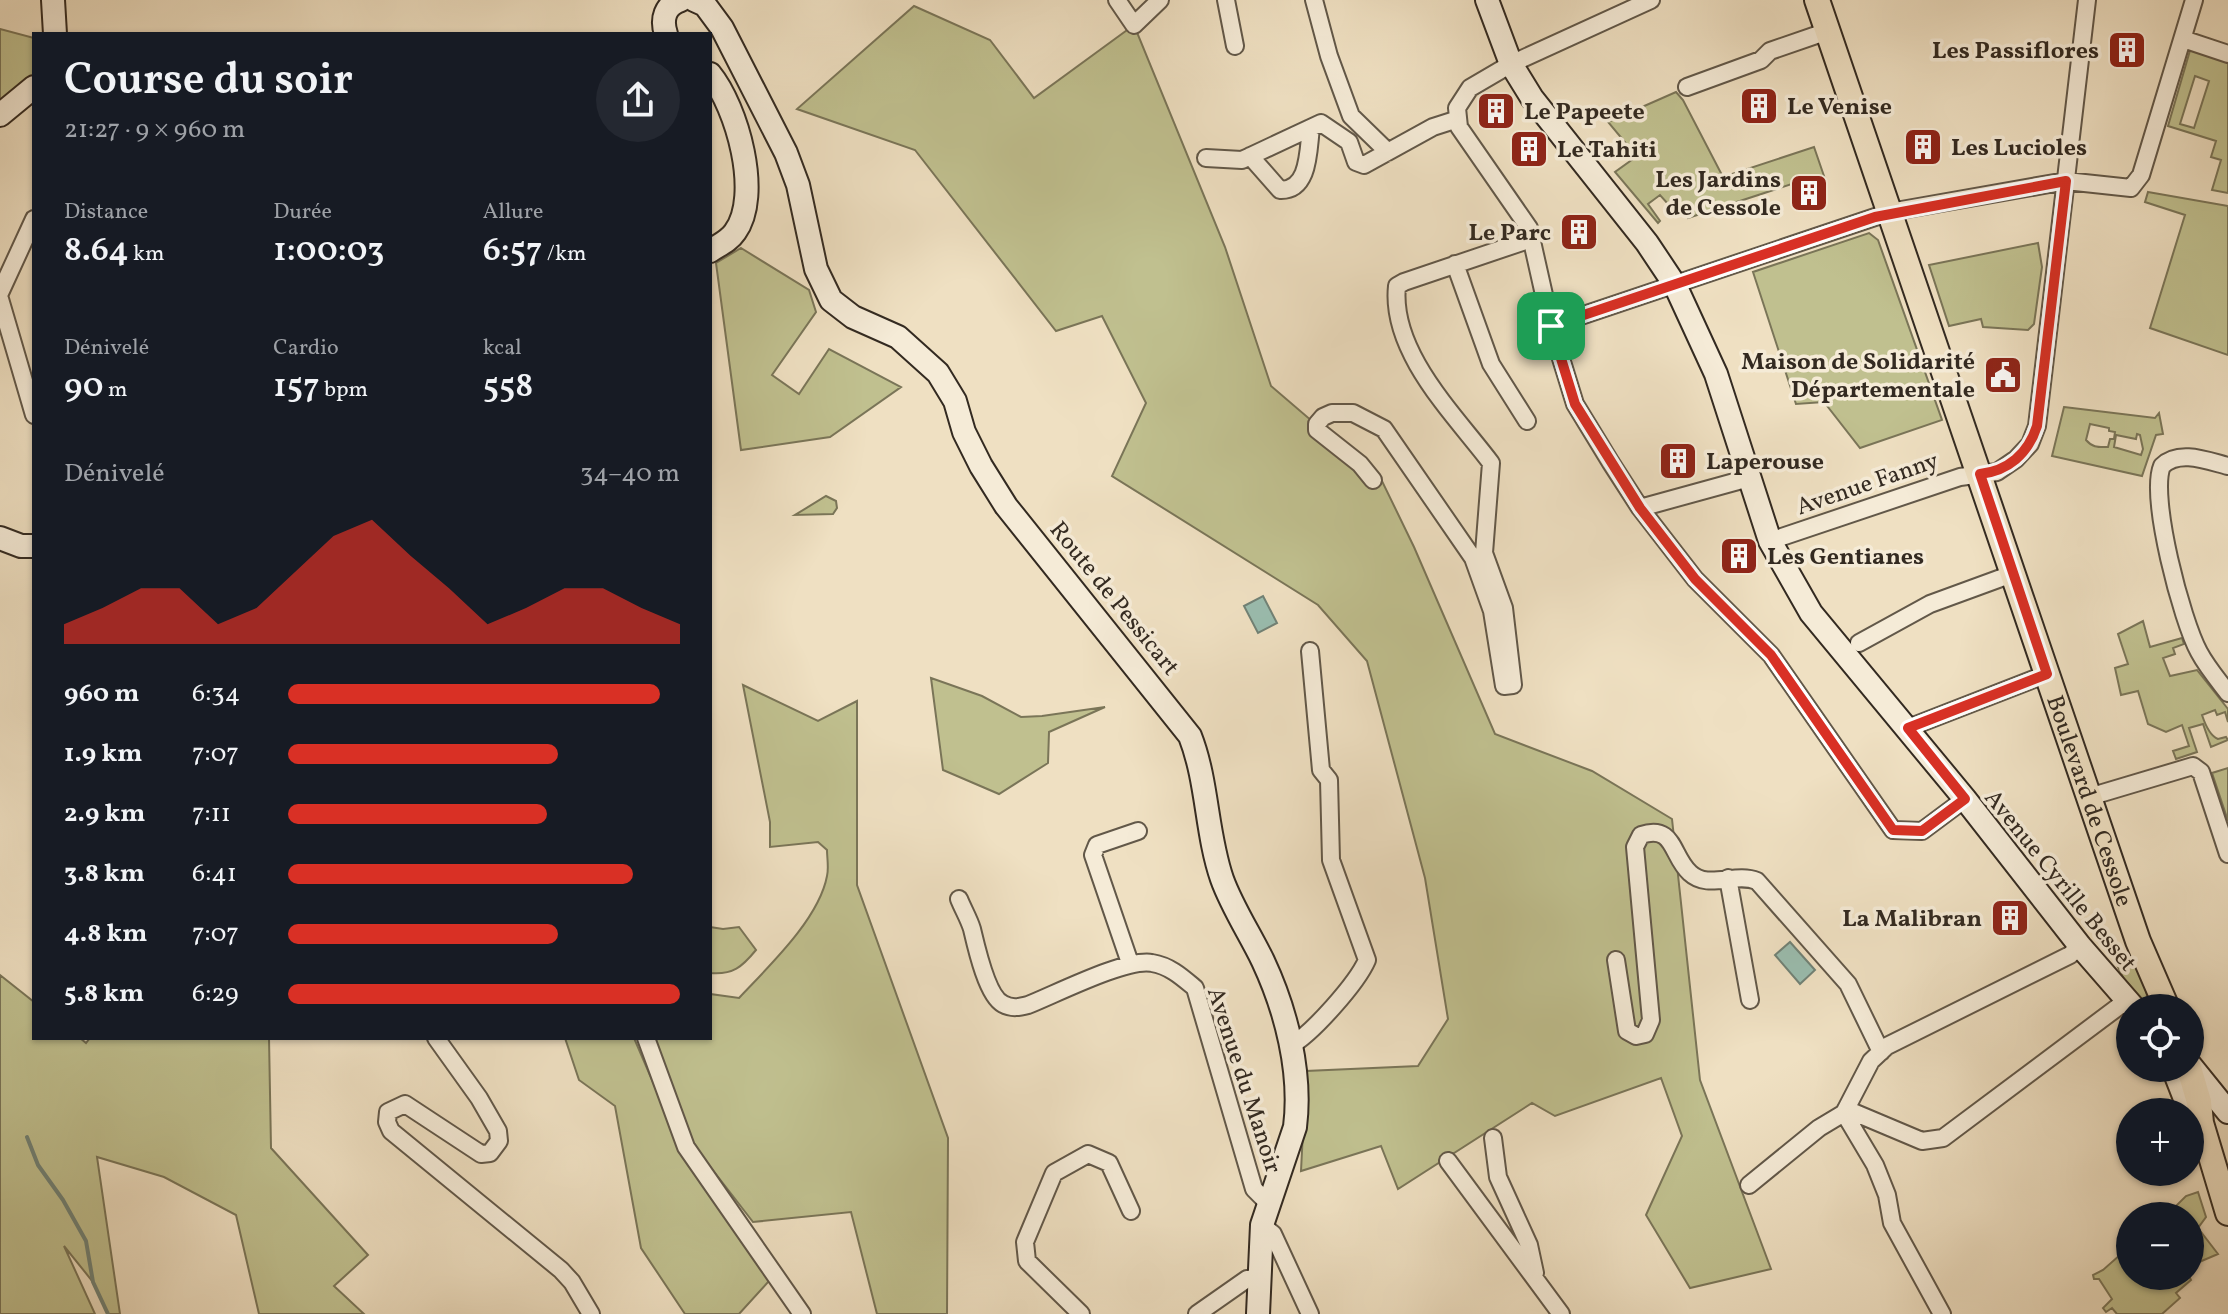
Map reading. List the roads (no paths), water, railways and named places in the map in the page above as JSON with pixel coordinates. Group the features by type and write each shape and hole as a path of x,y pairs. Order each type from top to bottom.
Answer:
{"main road":[{"name":"Boulevard de Cessole","path":"1817,0 2138,941 2162,994"},
{"path":"2204,1130 2228,1213"}],"street":[{"path":"53,0 55,32"},
{"name":"Route de Pessicart","path":"694,0 705,5 722,28 786,153 798,185 816,269 831,300 853,317 898,337 938,373 955,401 964,432 981,466 1006,506 1190,736 1202,774 1223,882 1273,984 1282,1007 1290,1046 1297,1112 1295,1127 1262,1225 1258,1314"},
{"path":"1117,0 1134,25 1160,0"},
{"path":"1226,0 1235,46"},
{"path":"1314,0 1329,56 1351,116 1388,152"},
{"path":"1487,0 1511,64 1532,98 1647,243 1675,285 1716,374 1770,541 1811,613 1965,799"},
{"path":"1206,158 1242,160 1321,123 1349,142 1356,162 1364,165 1433,127 1458,119 1457,108 1470,88 1511,64 1651,0"},
{"name":"Avenue Fanny","path":"1770,541 1960,477 1997,472 2030,444 2037,426 2087,0"},
{"path":"1551,326 1890,212 2066,181 2131,188 2141,175 2194,0"},
{"path":"666,32 663,22 671,2"},
{"path":"1687,87 1761,60 1770,51 1828,31"},
{"path":"2183,39 2228,54"},
{"path":"712,77 731,112 743,158 747,190 746,205 736,231 712,250"},
{"path":"0,115 32,89"},
{"name":"Avenue Cyrille Besset","path":"1458,119 1459,127 1472,148 1529,228 1551,326 1575,404 1640,508 1695,579 1771,655 1893,830 1922,831 1965,799 2121,994"},
{"path":"1250,156 1280,190 1289,190 1299,184 1304,171 1311,128"},
{"path":"32,224 0,296 32,408"},
{"path":"1373,480 1360,464 1317,430 1317,424 1323,417 1332,413 1353,413 1384,429 1473,558 1492,611 1504,686 1513,685 1504,608 1484,553 1491,463 1418,366 1398,320 1395,303 1397,286 1531,239"},
{"path":"1455,264 1491,364 1527,421"},
{"path":"2228,466 2178,457 2162,466 2157,482 2172,572 2188,625 2198,650 2228,693"},
{"path":"1640,508 1749,478"},
{"path":"0,538 21,546 32,546"},
{"path":"1859,643 1930,604 2012,574"},
{"path":"1290,1046 1313,1028 1362,971 1367,960 1331,860 1329,780 1321,770 1310,651"},
{"path":"1908,728 2047,674"},
{"path":"2089,797 2193,766 2201,772 2228,854"},
{"path":"959,899 994,994 1001,1004 1016,1008 1028,1005 1130,963 1093,855 1097,845 1138,831"},
{"path":"1616,960 1627,1031 1636,1036 1645,1034 1651,1020 1635,847 1641,835 1653,831 1665,835 1689,873 1703,881 1747,877 1757,881 1848,984 1881,1052"},
{"path":"1728,878 1750,1000"},
{"path":"1749,1185 1819,1128 1845,1111 1871,1061 1887,1046 2070,955 2080,946"},
{"name":"Avenue du Manoir","path":"1130,963 1151,962 1177,972 1195,988 1254,1189 1268,1203"},
{"path":"2152,994 2156,980"},
{"path":"1845,1111 1922,1141 1943,1138 2116,1014"},
{"path":"437,1040 479,1098 498,1131 499,1141 490,1153 481,1154 405,1104 388,1112 387,1122 391,1131 561,1270 591,1314"},
{"path":"647,1040 686,1147 802,1314"},
{"path":"2203,1082 2227,1109 2204,1115"},
{"path":"1845,1111 1875,1165 1887,1195 1892,1223 1942,1314"},
{"path":"1493,1138 1498,1177 1529,1245 1537,1282"},
{"path":"1081,1314 1027,1261 1025,1242 1054,1173 1088,1154 1109,1163 1131,1211"},
{"path":"1448,1161 1561,1314"},
{"path":"1262,1225 1273,1234 1310,1314"},
{"path":"1197,1314 1247,1279 1259,1278"}],"waterway":[{"path":"27,1137 38,1165 63,1200 86,1241 93,1282 108,1314"}],"place":[{"name":"Les Passiflores","path":"2127,50"},
{"name":"Le Venise","path":"1759,106"},
{"name":"Le Papeete","path":"1496,111"},
{"name":"Les Lucioles","path":"1923,147"},
{"name":"Le Tahiti","path":"1529,149"},
{"name":"Les Jardins de Cessole","path":"1809,193"},
{"name":"Le Parc","path":"1579,232"},
{"name":"Maison de Solidarité Départementale","path":"2003,375"},
{"name":"Laperouse","path":"1678,461"},
{"name":"Les Gentianes","path":"1739,556"},
{"name":"La Malibran","path":"2010,918"}]}
